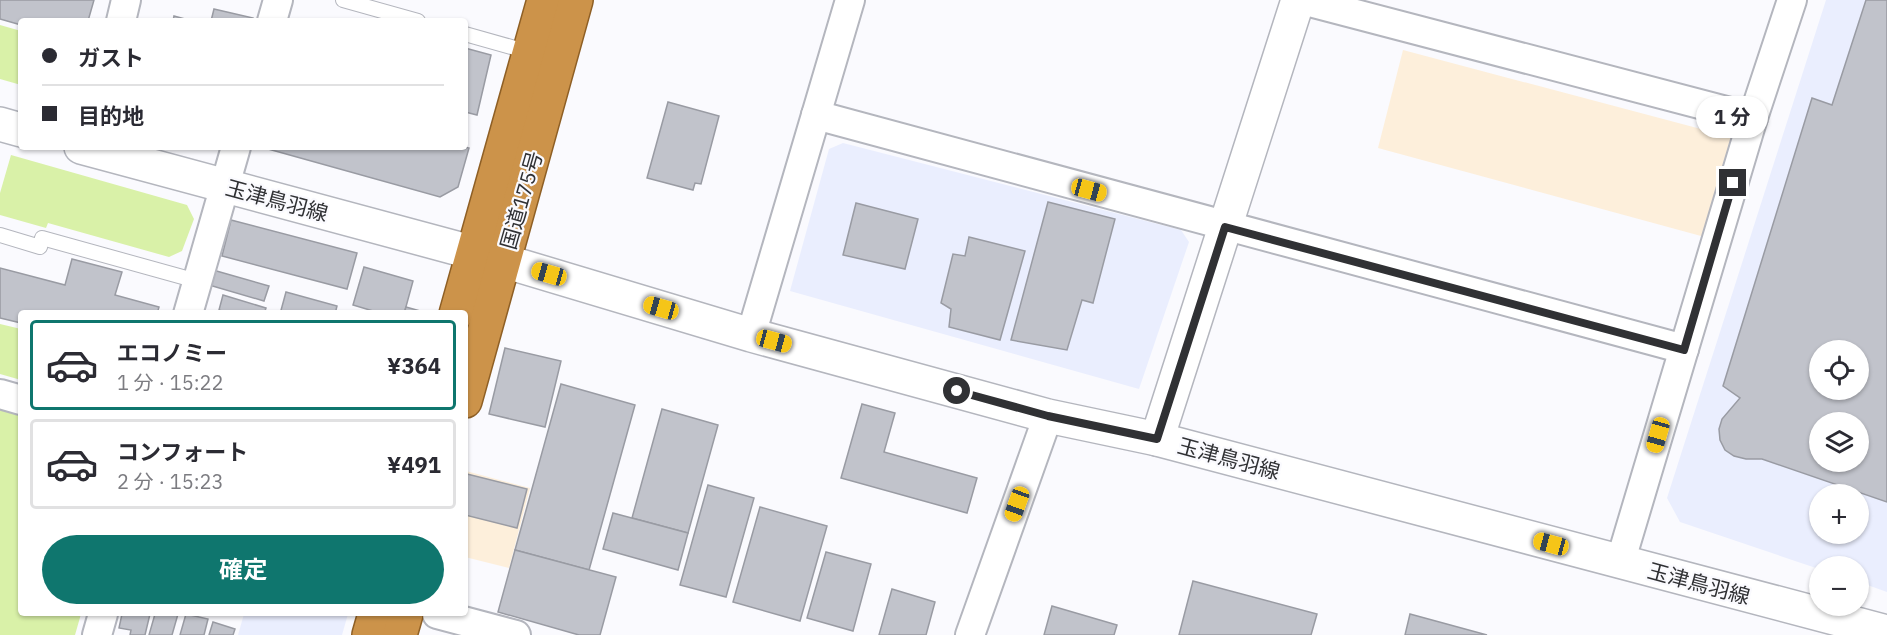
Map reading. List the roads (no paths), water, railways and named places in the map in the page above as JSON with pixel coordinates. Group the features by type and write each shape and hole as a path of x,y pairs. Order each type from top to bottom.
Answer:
{"highway":[{"name":"国道175号","path":"457,310 544,0"},
{"name":"国道175号","path":"468,390 576,0"},
{"path":"369,635 374,616"},
{"path":"400,635 405,616"}],"street":[{"path":"122,18 126,0"},
{"path":"273,18 278,0"},
{"path":"751,335 850,0"},
{"path":"1157,439 1298,0"},
{"path":"1302,0 1753,118"},
{"path":"1620,562 1753,118 1792,0"},
{"path":"816,115 1684,350"},
{"path":"0,124 18,129"},
{"name":"玉津鳥羽線","path":"91,150 504,261 751,335 1048,416 1157,439 1887,632"},
{"path":"189,310 235,150"},
{"path":"0,394 18,399"},
{"path":"969,635 1048,416"},
{"path":"97,635 102,616"},
{"path":"444,616 516,635"}],"lane":[{"path":"343,0 407,18"},
{"path":"468,35 529,52"},
{"path":"0,235 40,247 42,238 197,281"}]}
